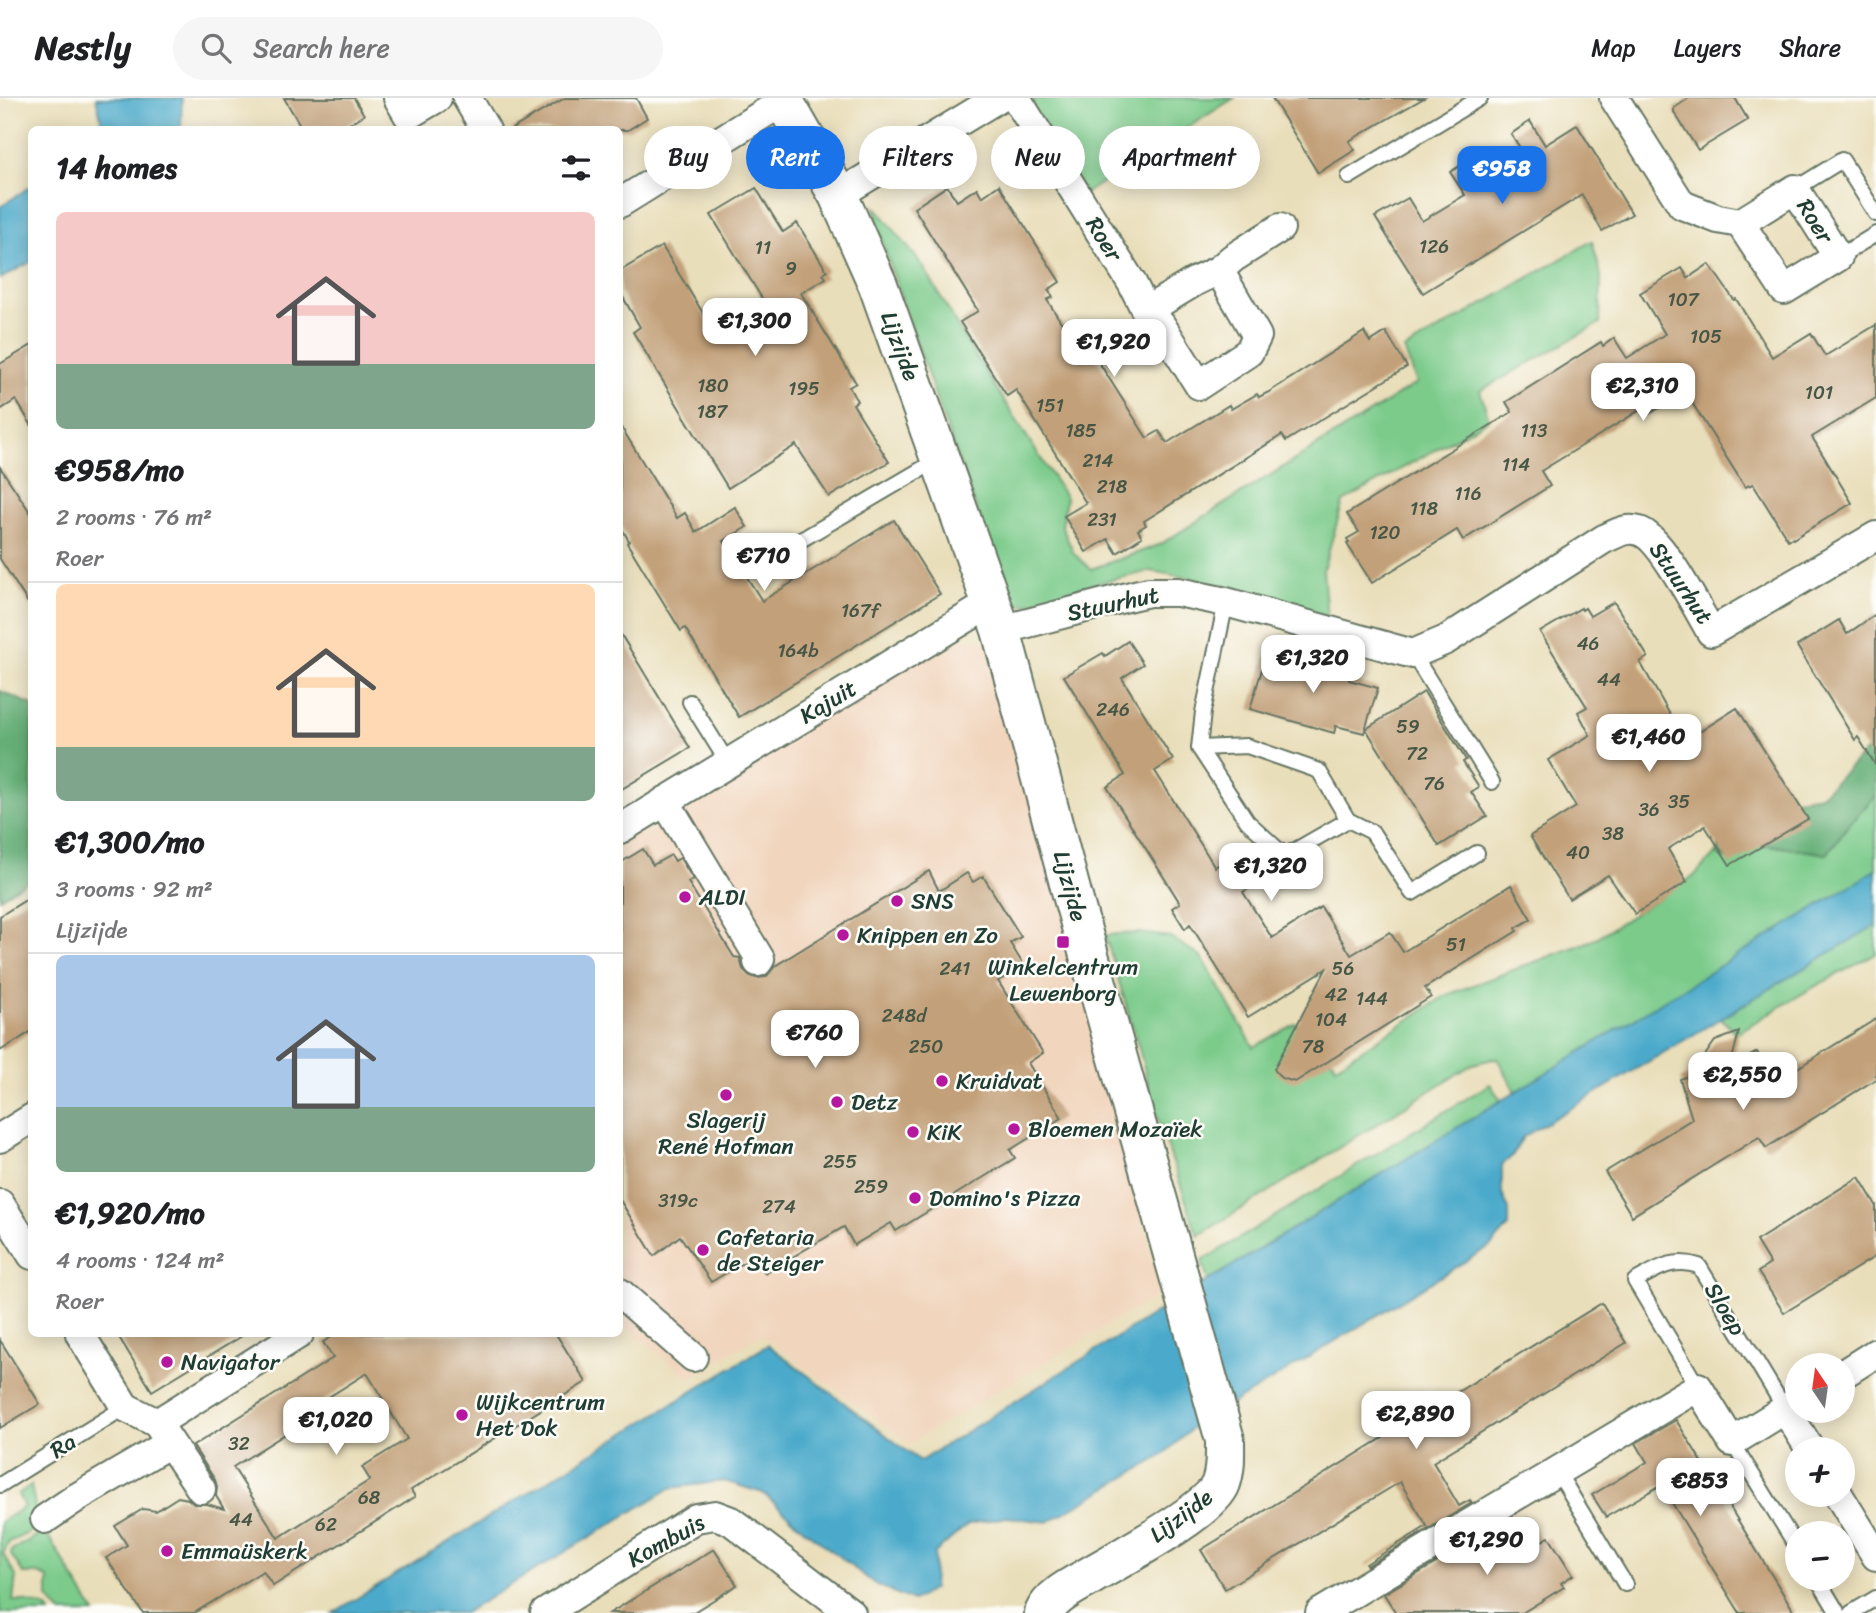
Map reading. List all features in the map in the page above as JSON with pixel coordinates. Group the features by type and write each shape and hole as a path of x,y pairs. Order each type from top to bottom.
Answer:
{"street":[{"path":"398,98 408,115 437,98"},
{"path":"467,98 484,126"},
{"name":"Roer","path":"1016,98 1132,283 1146,311 1161,325 1199,385 1250,352 1257,336 1219,270"},
{"path":"1614,98 1682,205 1718,219 1740,223"},
{"path":"623,201 783,100"},
{"name":"Lijzijde","path":"783,100 838,195 878,285 996,617 1225,1440 1225,1464 1221,1485 1208,1501 1140,1546 1065,1590 1044,1613"},
{"path":"838,195 983,102"},
{"name":"Roer","path":"1796,189 1838,257 1783,290 1740,223 1796,189"},
{"path":"1146,311 1219,270 1280,228"},
{"name":"Stuurhut","path":"996,617 1149,592 1178,592 1226,602 1413,654 1446,640 1604,539 1625,529 1637,530 1653,539 1711,632 1876,536"},
{"name":"Kajuit","path":"623,827 728,763 996,617"},
{"path":"666,801 760,959 758,962"},
{"path":"0,1138 28,1120"},
{"path":"0,1203 28,1248"},
{"path":"623,1296 693,1357"},
{"path":"82,1337 125,1407 164,1433 201,1489"},
{"path":"45,1519 295,1337"},
{"path":"1855,1366 1876,1353"},
{"path":"1320,1613 1698,1387"},
{"name":"Sloep","path":"1698,1387 1732,1442"},
{"path":"1732,1442 1785,1410"},
{"path":"1846,1507 1876,1556"},
{"name":"Kombuis","path":"545,1613 696,1518 715,1515 731,1521 851,1613"}],"lane":[{"path":"1349,177 1480,98"},
{"path":"1796,189 1842,160 1876,214"},
{"path":"1838,257 1876,234"},
{"path":"777,554 940,458"},
{"path":"1226,602 1203,712 1199,748 1247,821 1285,856 1348,820"},
{"path":"1413,654 1492,782"},
{"path":"690,702 728,763"},
{"path":"1199,748 1247,747 1320,771 1348,820 1372,832 1412,893 1477,853"},
{"name":"Sloep","path":"1698,1387 1635,1281 1668,1263 1686,1261 1699,1266 1785,1397"},
{"name":"Ra","path":"0,1485 125,1407"},
{"name":"Sloep","path":"1732,1442 1785,1528"},
{"path":"1558,1471 1625,1584"},
{"path":"1825,1591 1838,1613"},
{"path":"1851,1613 1876,1598"}],"shaded area":[{"name":"Winkelcentrum Lewenborg","path":"950,634 992,644 1161,1293 910,1444 761,1335 688,1378 623,1324 623,835"}],"green space":[{"path":"1034,98 1234,98 1190,126 1099,126 1099,184 1084,194 1081,189 1085,189 1085,126 1041,126 1033,113"},
{"path":"875,206 923,266 966,341 1066,498 1062,527 1074,554 1091,569 1159,545 1417,383 1404,350 1592,241 1601,275 1600,323 1480,391 1489,419 1343,502 1323,570 1327,617 1195,579 1151,571 1097,583 1024,605 1010,600 878,230"},
{"path":"0,691 28,703 28,881 0,898"},
{"path":"1876,745 1876,795 1849,824 1827,854 1755,843 1725,858 1716,853 1720,842 1778,802 1821,795 1865,752"},
{"path":"1876,795 1876,954 1735,1034 1698,984 1516,1093 1497,1058 1473,1064 1198,1236 1154,1107 1105,935 1139,933 1170,937 1201,957 1254,1047 1296,1023 1314,1054 1325,1048 1336,1066 1447,995 1593,940 1694,876 1716,853 1725,858 1755,843 1827,854 1849,824"},
{"path":"1490,1084 1502,1102 1208,1281 1202,1261"},
{"path":"31,1485 36,1512 43,1526 9,1542 3,1554 16,1576 13,1601 24,1601 47,1608 50,1613 0,1613 0,1522 24,1507 18,1494"},
{"path":"45,1531 95,1613 61,1613 48,1598 48,1578 38,1574 24,1574 11,1555 12,1550"}],"water":[{"path":"96,98 182,98 181,126 100,126"},
{"path":"28,188 28,264 0,279 0,207"},
{"path":"1876,870 1876,925 1523,1137 1512,1156 1502,1165 1502,1193 1509,1210 1509,1226 1492,1245 1190,1430 1162,1456 1048,1522 1007,1517 968,1524 935,1553 933,1589 913,1601 876,1585 806,1531 763,1493 724,1481 671,1488 464,1613 333,1613 768,1345 920,1461"}],"building":[{"path":"284,98 354,98 364,115 346,126 301,126"},
{"path":"565,98 636,98 647,118 628,130 623,130 623,126 517,126"},
{"path":"1272,98 1424,98 1349,141 1355,150 1318,173"},
{"path":"1689,98 1735,98 1748,120 1698,150 1674,112 1674,108"},
{"path":"1530,121 1545,145 1577,125 1632,214 1602,231 1582,195 1423,293 1375,217 1408,198 1422,221 1465,195 1450,172 1469,160 1484,183 1526,157 1511,134"},
{"path":"977,188 982,197 993,189 1002,189 1060,282 1048,290 1053,297 1047,300 1077,347 1086,342 1147,438 1159,431 1167,443 1229,405 1231,409 1257,394 1259,397 1269,392 1364,332 1370,342 1386,332 1407,367 1286,441 1282,435 1144,521 1146,525 1138,530 1142,537 1117,553 1108,539 1086,552 1064,516 1086,503 1016,390 1007,396 960,322 978,311 914,208 942,189 949,189 957,201"},
{"path":"754,189 783,232 797,223 827,271 823,274 826,278 801,293 856,383 849,387 857,401 853,404 889,462 829,497 796,445 728,488 633,332 640,327 623,297 623,269 662,246 717,336 766,305 711,215"},
{"path":"1709,264 1734,300 1736,299 1772,357 1811,333 1825,356 1876,325 1876,398 1812,437 1852,503 1788,540 1753,484 1745,487 1686,393 1649,414 1645,407 1541,471 1550,486 1463,540 1457,530 1372,583 1347,544 1347,539 1359,532 1347,514 1512,412 1506,402 1601,342 1603,346 1614,338 1627,358 1665,334 1640,293 1682,268 1688,278"},
{"path":"28,347 28,420 16,400 0,410 0,364"},
{"path":"623,430 677,518 685,513 696,532 735,507 747,527 724,541 762,601 894,520 940,594 739,717 685,628 681,631 627,543 629,541 623,530"},
{"path":"0,467 28,509 28,603 0,559"},
{"path":"1614,602 1648,657 1640,662 1685,741 1737,708 1808,819 1730,865 1705,826 1668,849 1687,882 1635,914 1608,875 1569,899 1530,836 1576,807 1548,760 1590,735 1578,712 1587,707 1540,632 1581,608 1585,608 1590,616"},
{"path":"1876,614 1876,766 1858,737 1855,740 1797,646 1839,620 1847,634"},
{"path":"623,638 690,748 623,788"},
{"path":"1128,641 1143,664 1122,678 1173,760 1155,771 1215,867 1236,854 1255,885 1243,892 1272,938 1321,907 1351,955 1390,932 1403,952 1511,885 1531,919 1516,928 1517,931 1425,988 1431,997 1295,1082 1281,1078 1274,1069 1326,969 1248,1017 1190,924 1185,929 1172,908 1180,903 1107,787 1125,775 1064,676 1103,653 1105,656"},
{"path":"1297,655 1351,671 1349,680 1378,688 1364,733 1336,726 1334,733 1250,709 1266,656 1294,665"},
{"path":"1424,692 1466,760 1463,762 1479,787 1471,792 1487,816 1439,846 1366,729"},
{"path":"643,849 653,865 671,855 675,861 680,858 693,879 688,882 734,957 740,958 743,969 756,978 766,977 775,966 929,871 939,891 967,873 973,882 983,876 1021,937 1010,943 1024,966 998,981 1043,1053 1028,1063 1062,1118 1010,1150 1015,1158 896,1231 891,1223 854,1245 844,1227 765,1273 753,1257 711,1282 680,1236 654,1256 623,1205 623,861"},
{"path":"28,898 28,1034 0,1051 0,916"},
{"path":"1876,1019 1876,1079 1766,1148 1759,1137 1632,1216 1605,1172 1692,1119 1680,1079 1704,1070 1706,1054 1715,1041 1739,1032 1730,1067 1757,1052 1775,1082"},
{"path":"1859,1177 1876,1205 1876,1256 1784,1313 1758,1272 1770,1264 1756,1241"},
{"path":"1602,1303 1626,1343 1433,1462 1459,1506 1470,1500 1472,1503 1367,1566 1366,1564 1427,1526 1400,1482 1225,1589 1201,1550"},
{"name":"Navigator","path":"119,1337 240,1337 152,1391"},
{"path":"332,1337 558,1337 586,1382 411,1490 415,1497 273,1586 263,1571 194,1613 143,1613 106,1558 127,1545 115,1526 143,1509 156,1511 178,1497 188,1499 194,1504 207,1504 224,1509 216,1496 215,1480 193,1446 333,1358 323,1342","holes":["367,1373 407,1439 362,1467 370,1480 278,1538 233,1467 328,1407 324,1400"]},
{"path":"0,1340 40,1404 0,1428"},
{"path":"1676,1420 1795,1613 1740,1613 1661,1485 1606,1517 1592,1495 1647,1462 1636,1443"},
{"path":"1527,1518 1542,1541 1549,1537 1573,1575 1561,1583 1564,1587 1522,1613 1396,1613 1384,1594 1490,1531 1494,1538"},
{"path":"714,1549 737,1585 715,1599 692,1613 610,1613"}],"place":[{"name":"ALDI","path":"685,897"},
{"name":"SNS","path":"897,901"},
{"name":"Knippen en Zo","path":"843,935"},
{"name":"Winkelcentrum Lewenborg","path":"1063,942"},
{"name":"Kruidvat","path":"942,1081"},
{"name":"Slagerij René Hofman","path":"726,1095"},
{"name":"Detz","path":"837,1102"},
{"name":"Bloemen Mozaïek","path":"1014,1129"},
{"name":"KiK","path":"913,1132"},
{"name":"Domino's Pizza","path":"915,1198"},
{"name":"Cafetaria de Steiger","path":"703,1250"},
{"name":"Navigator","path":"167,1362"},
{"name":"Wijkcentrum Het Dok","path":"462,1415"},
{"name":"Emmaüskerk","path":"167,1551"}]}
